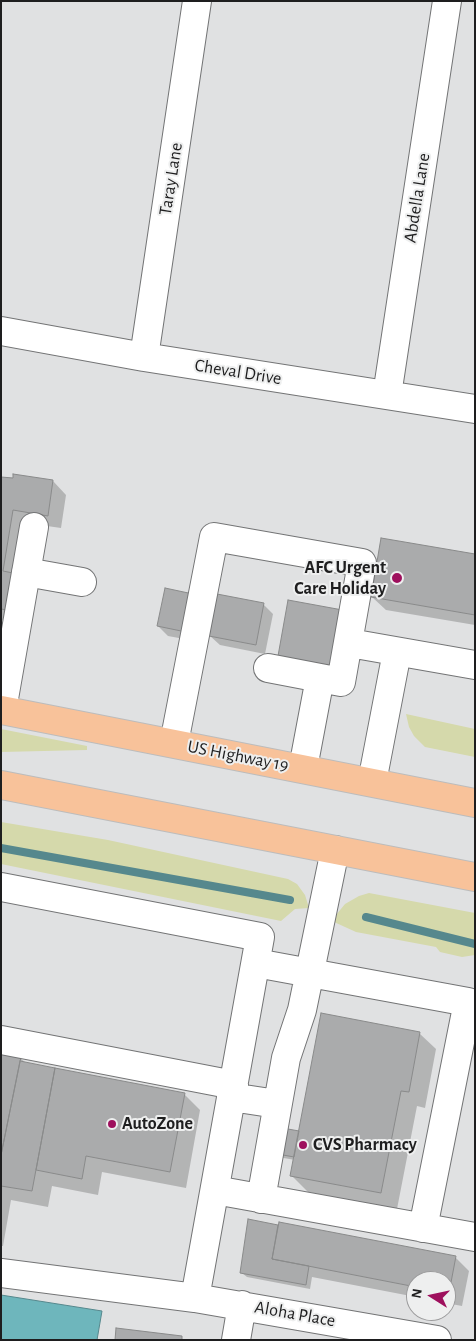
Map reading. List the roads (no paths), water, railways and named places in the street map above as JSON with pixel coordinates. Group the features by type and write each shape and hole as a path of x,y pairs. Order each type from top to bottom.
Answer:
{"highway":[{"name":"US Highway 19","path":"1,710 472,801"},
{"path":"1,785 475,877"},
{"path":"440,870 475,891"}],"street":[{"name":"Taray Lane","path":"144,357 197,1"},
{"name":"Abdella Lane","path":"387,395 447,1"},
{"name":"Cheval Drive","path":"1,331 144,357 475,409"},
{"path":"1,710 34,528"},
{"path":"174,743 214,537 362,563 341,682 268,668"},
{"path":"26,572 82,582"},
{"path":"361,645 475,665"},
{"path":"372,782 397,652"},
{"path":"303,768 320,678"},
{"path":"269,1200 277,1104 286,1058 302,1010 336,850"},
{"path":"1,887 260,938 195,1298"},
{"path":"256,963 468,1002 422,1228"},
{"path":"269,1200 303,1062 302,1010"},
{"path":"1,1040 233,1091 277,1104"},
{"path":"215,1190 475,1238"},
{"name":"Aloha Place","path":"1,1273 242,1305 437,1340"},
{"path":"236,1340 242,1305"}],"water":[{"path":"1,1295 102,1311 97,1340 1,1340"}],"waterway":[{"path":"1,848 290,900"},
{"path":"366,917 475,944"}],"place":[{"name":"AFC Urgent Care Holiday","path":"397,578"},
{"name":"AutoZone","path":"112,1124"},
{"name":"CVS Pharmacy","path":"303,1145"}]}
